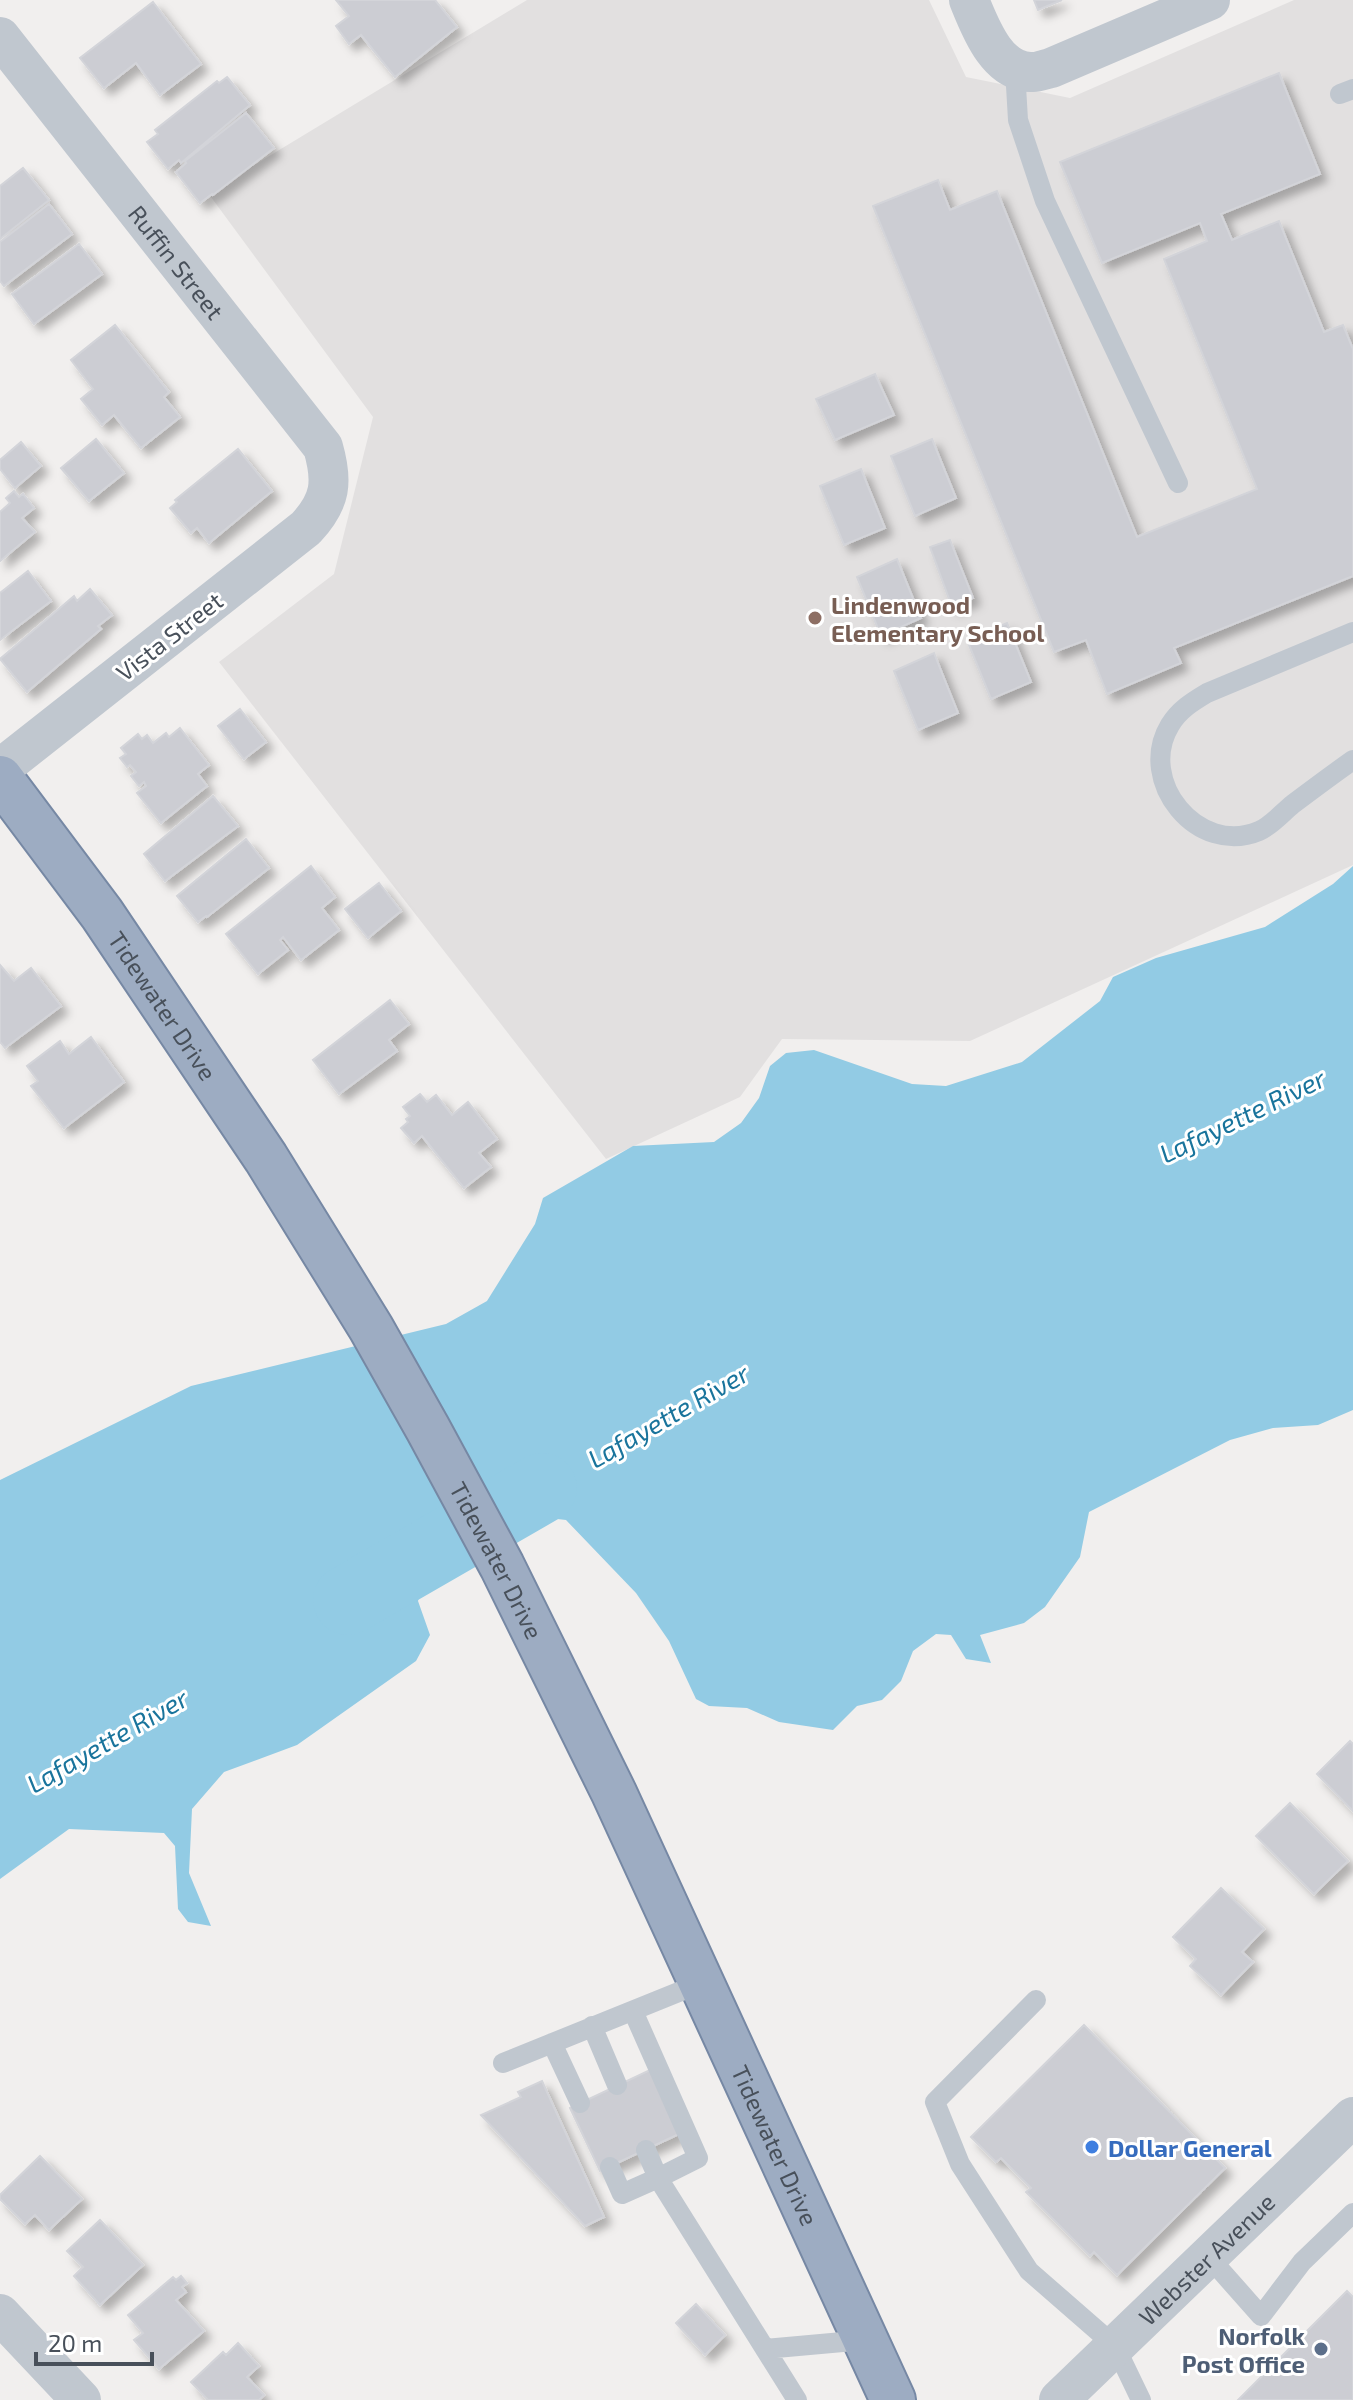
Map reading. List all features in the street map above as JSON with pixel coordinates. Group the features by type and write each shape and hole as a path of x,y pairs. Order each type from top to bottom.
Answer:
{"highway":[{"name":"Tidewater Drive","path":"0,778 102,914 266,1158 428,1429 502,1566 614,1793 893,2400"}],"street":[{"path":"977,16 998,57 1015,69 1031,72 1051,68 1210,0"},
{"name":"Ruffin Street","path":"0,37 323,447 330,471 328,495"},
{"name":"Vista Street","path":"0,769 306,528 319,513 328,495"},
{"name":"Webster Avenue","path":"1059,2400 1353,2117"},
{"path":"0,2314 81,2400"}],"lane":[{"path":"1015,69 1018,120 1045,201 1178,483"},
{"path":"1353,632 1207,693 1185,706 1169,726 1162,745 1160,771 1170,799 1187,819 1214,833 1235,836 1260,831 1353,760"},
{"path":"503,2063 701,1983"},
{"path":"1036,2000 935,2102 960,2164 1029,2271 1115,2346 1141,2400"},
{"path":"610,2167 622,2194 698,2158 633,2011"},
{"path":"592,2026 617,2085"},
{"path":"552,2043 580,2103"},
{"path":"646,2150 658,2178 797,2400"},
{"path":"1208,2256 1261,2316 1302,2262 1353,2213"},
{"path":"765,2349 865,2340"}],"shaded area":[{"name":"Lindenwood Elementary School","path":"527,0 929,0 966,77 1070,98 1294,0 1353,0 1353,865 970,1041 782,1039 740,1097 606,1159 219,662 334,574 373,417 208,193"}],"water":[{"path":"1353,866 1353,1410 1318,1425 1273,1428 1230,1440 1089,1512 1080,1557 1045,1607 1024,1623 980,1635 991,1663 966,1659 951,1635 936,1634 913,1651 901,1681 882,1700 857,1706 833,1730 779,1722 747,1708 709,1706 696,1699 669,1641 636,1593 566,1520 481,1510 436,1537 418,1601 430,1635 416,1661 297,1745 224,1772 192,1809 189,1873 211,1926 188,1922 178,1909 175,1846 164,1833 69,1829 0,1879 0,1480 191,1386 446,1324 487,1301 535,1224 543,1198 633,1146 714,1142 741,1123 759,1098 770,1066 786,1053 814,1050 912,1084 946,1086 1022,1062 1100,1001 1113,977 1156,958 1265,927 1333,884"}],"building":[{"path":"336,0 435,0 457,27 395,77 361,35 349,44 336,26 349,16"},
{"path":"1034,0 1062,0 1038,10"},
{"path":"153,2 201,64 160,95 136,63 104,88 80,58"},
{"path":"1279,73 1320,174 1221,214 1232,240 1279,221 1324,332 1343,325 1353,349 1353,576 1174,648 1181,663 1107,694 1086,640 1054,652 873,206 938,180 950,210 997,191 1137,537 1257,489 1164,259 1207,241 1200,223 1102,263 1060,162"},
{"path":"227,77 250,105 181,163 179,160 168,169 147,142 158,134 155,130 217,81 219,83"},
{"path":"246,113 274,148 200,203 176,172 185,161"},
{"path":"23,168 49,200 0,239 0,186"},
{"path":"49,204 72,234 4,286 0,281 0,242"},
{"path":"79,244 102,274 34,324 12,294"},
{"path":"115,325 169,392 164,397 180,417 141,448 114,415 102,425 81,399 93,389 71,360"},
{"path":"875,374 894,415 835,440 816,399"},
{"path":"96,439 124,473 89,501 61,468"},
{"path":"932,439 956,498 915,516 891,456"},
{"path":"21,442 41,466 15,488 0,469 0,460"},
{"path":"238,449 272,491 209,543 197,528 191,533 170,508 177,502 175,500"},
{"path":"861,469 885,528 844,545 820,486"},
{"path":"14,491 19,497 23,494 34,508 22,518 35,532 0,561 0,512 10,503 6,498"},
{"path":"950,540 973,598 952,607 930,547"},
{"path":"897,559 921,618 881,636 857,577"},
{"path":"28,571 51,601 0,640 0,593"},
{"path":"90,589 112,615 98,626 101,629 27,692 0,659 74,596 77,601"},
{"path":"1007,623 1031,682 991,699 967,640"},
{"path":"934,653 958,713 918,730 894,671"},
{"path":"240,709 266,742 244,759 218,726"},
{"path":"180,728 209,765 198,774 207,786 161,823 137,793 146,786 144,782 139,786 131,776 136,772 120,758 126,754 121,748 138,734 142,739 147,735 153,743 166,733 169,737"},
{"path":"213,796 238,826 165,881 144,854"},
{"path":"246,839 269,868 198,922 177,896"},
{"path":"311,866 335,897 322,908 339,930 301,960 283,937 280,940 288,950 258,974 226,934"},
{"path":"379,883 401,911 368,938 345,909"},
{"path":"0,965 14,981 31,968 61,1006 5,1048 0,1042"},
{"path":"390,1000 409,1024 389,1040 397,1051 339,1094 313,1060"},
{"path":"91,1037 124,1082 64,1128 31,1086 38,1081 27,1066 60,1041 69,1054"},
{"path":"420,1094 427,1102 436,1095 452,1115 468,1102 497,1139 479,1153 491,1167 464,1188 422,1136 414,1143 401,1128 410,1116 403,1107"},
{"path":"1350,1741 1353,1744 1353,1811 1317,1774"},
{"path":"1290,1803 1348,1861 1314,1894 1256,1836"},
{"path":"1221,1888 1264,1929 1242,1952 1253,1962 1221,1995 1190,1966 1196,1959 1173,1937"},
{"name":"Dollar General","path":"1084,2025 1225,2168 1117,2275 1094,2252 1090,2256 1026,2192 1031,2188 1001,2158 996,2162 971,2137"},
{"path":"652,2069 681,2133 600,2171 570,2108"},
{"path":"542,2081 604,2217 585,2226 481,2115 521,2097 518,2092"},
{"path":"40,2156 82,2199 49,2230 35,2215 25,2224 0,2199 0,2195"},
{"path":"100,2220 143,2265 100,2305 74,2276 83,2267 67,2251"},
{"path":"181,2276 187,2283 182,2287 186,2292 176,2300 204,2331 159,2369 134,2340 143,2333 128,2315 173,2277 176,2280"},
{"name":"Norfolk Post Office","path":"1347,2291 1353,2297 1353,2400 1238,2400"},
{"path":"696,2304 725,2335 705,2355 676,2323"},
{"path":"238,2343 259,2366 247,2377 264,2395 259,2400 208,2400 191,2382 223,2352 226,2355"}],"waterway":[{"name":"Lafayette River","path":"348,1600 542,1488"}],"place":[{"name":"Lindenwood Elementary School","path":"815,618"},
{"name":"Dollar General","path":"1092,2147"},
{"name":"Norfolk Post Office","path":"1321,2349"}]}
